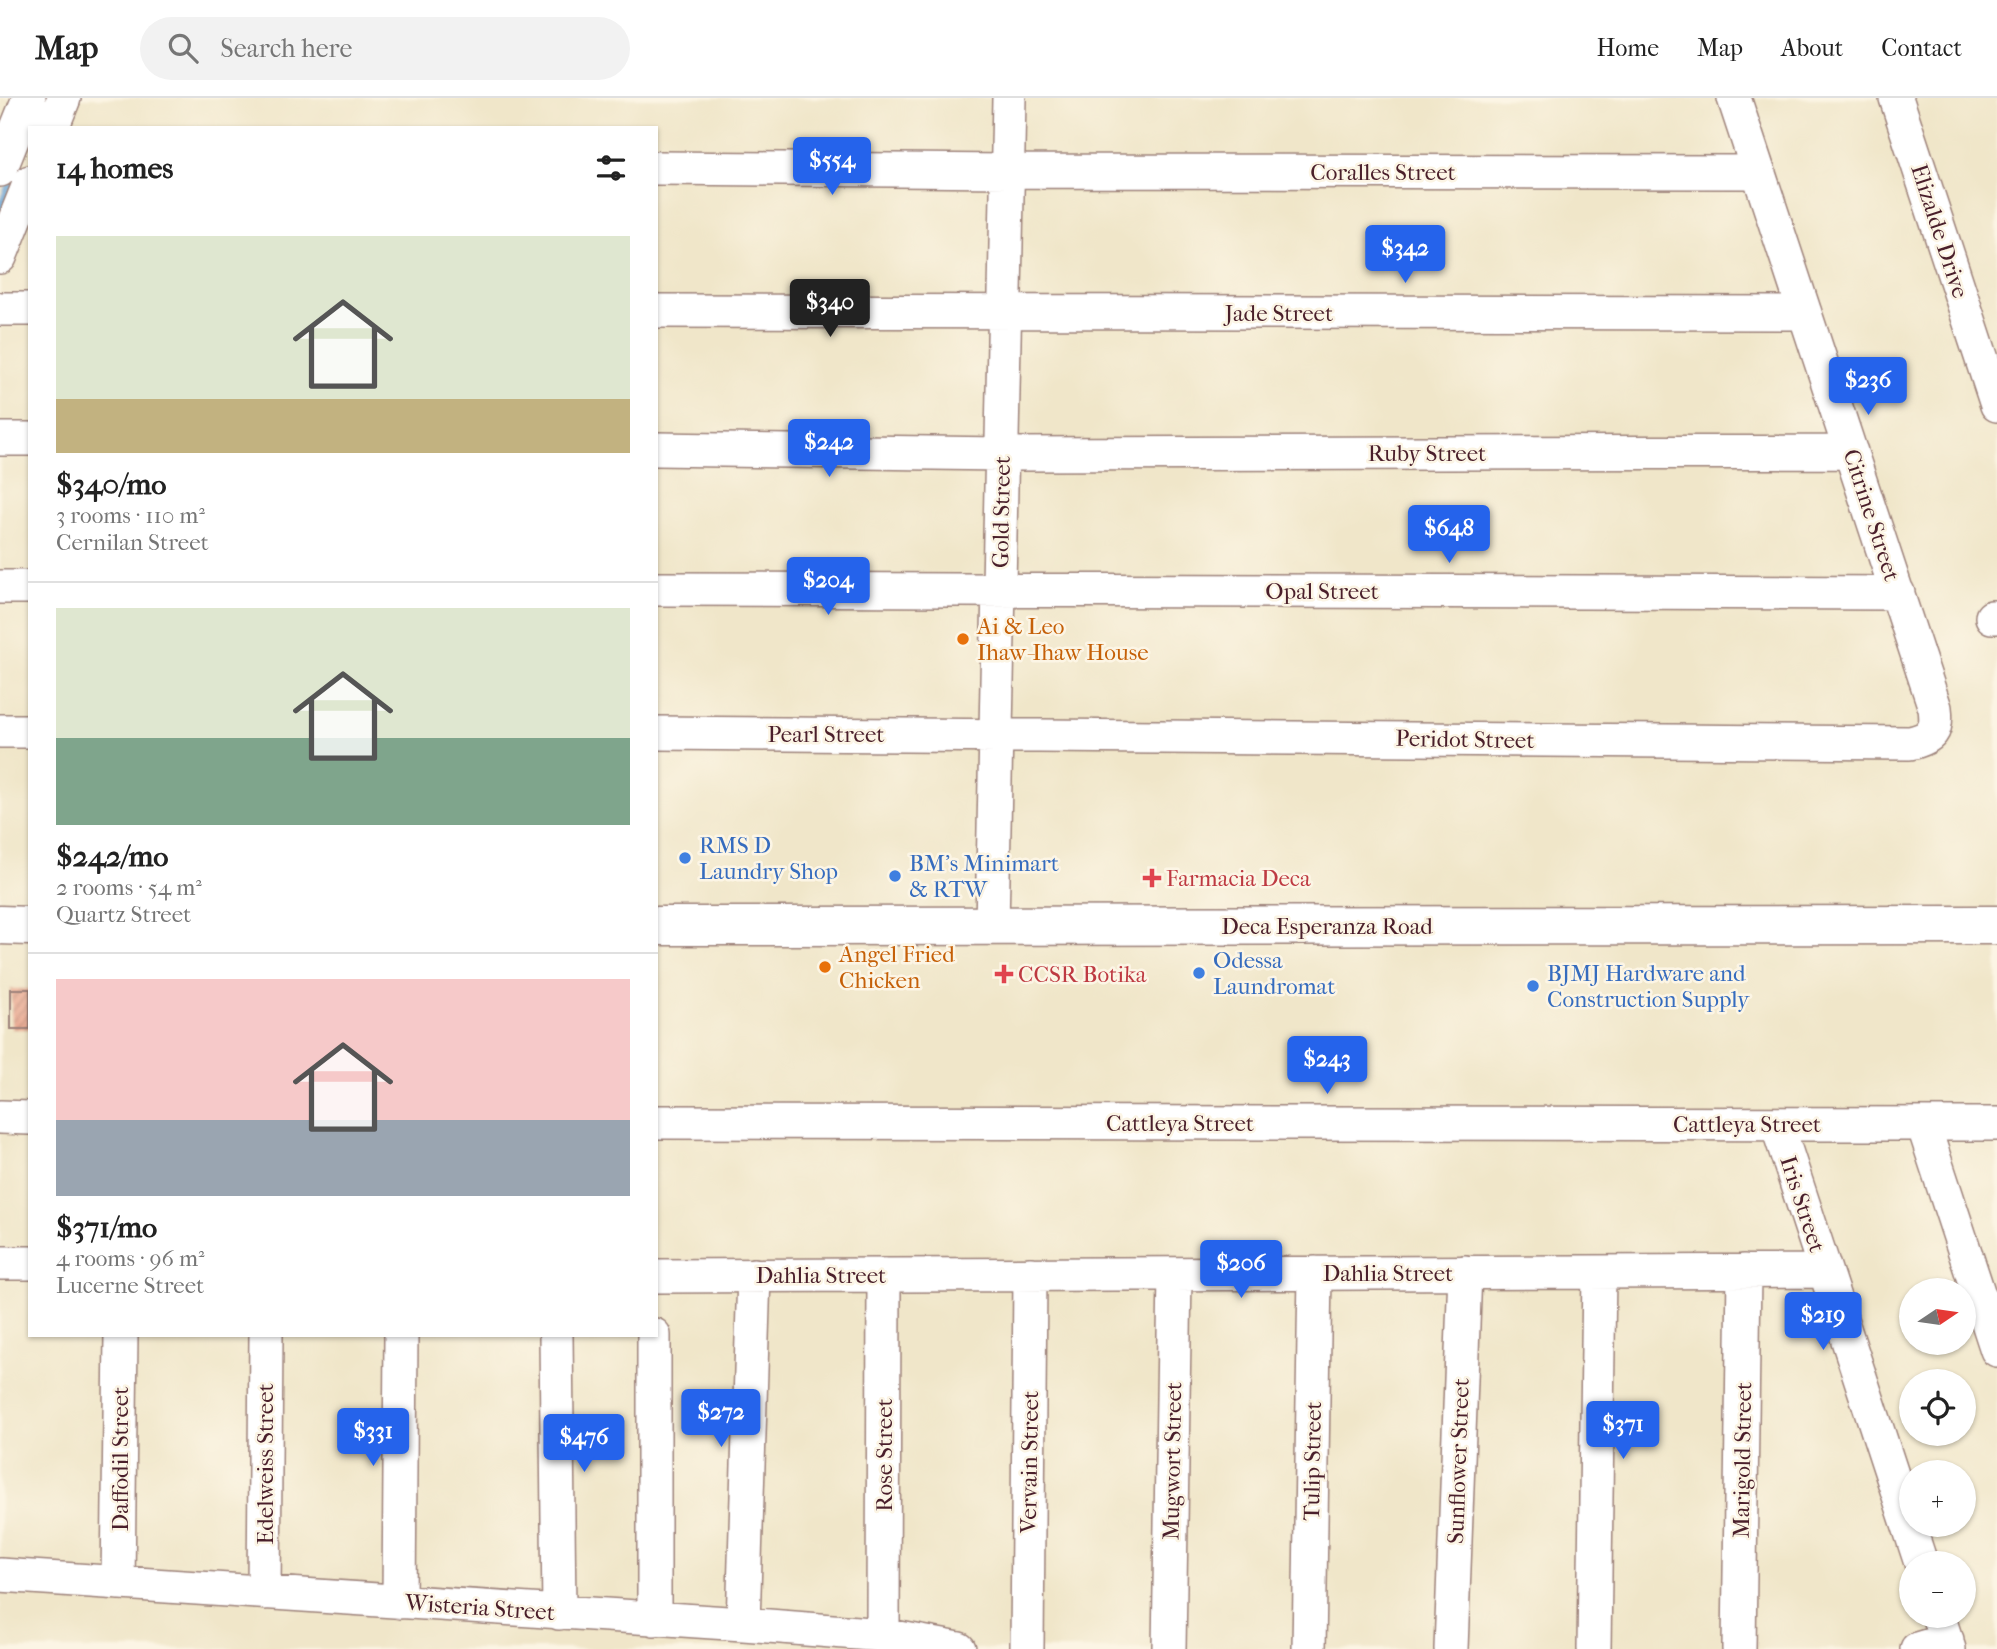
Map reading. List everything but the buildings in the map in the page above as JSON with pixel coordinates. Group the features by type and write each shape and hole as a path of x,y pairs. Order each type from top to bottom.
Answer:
{"street":[{"path":"1,164 29,98"},
{"path":"53,126 64,98"},
{"name":"Gold Street","path":"992,926 1009,98"},
{"name":"Citrine Street","path":"1734,98 1936,708 1937,718 1932,733"},
{"name":"Elizalde Drive","path":"1896,98 1997,405"},
{"name":"Coralles Street","path":"658,168 1759,172"},
{"path":"0,257 28,188"},
{"path":"0,309 28,309"},
{"name":"Jade Street","path":"658,311 1805,313"},
{"path":"0,439 28,439"},
{"name":"Ruby Street","path":"658,449 1002,454 1851,452"},
{"path":"0,587 28,587"},
{"name":"Opal Street","path":"658,589 1898,593"},
{"path":"0,731 28,731"},
{"name":"Pearl Street","path":"658,733 996,735"},
{"name":"Peridot Street","path":"996,735 1910,743 1932,733"},
{"name":"Deca Esperanza Road","path":"658,926 1997,925"},
{"path":"0,926 28,926"},
{"path":"0,1118 28,1118"},
{"name":"Cattleya Street","path":"658,1122 1997,1124"},
{"name":"Iris Street","path":"1777,1124 1917,1551"},
{"path":"1923,1124 1997,1350"},
{"path":"0,1263 28,1263"},
{"name":"Marigold Street","path":"1740,1649 1744,1271"},
{"name":"Dahlia Street","path":"658,1276 1825,1271"},
{"name":"Sunflower Street","path":"1451,1649 1465,1272"},
{"path":"1594,1649 1599,1272"},
{"name":"Tulip Street","path":"1309,1649 1315,1273"},
{"name":"Vervain Street","path":"1027,1649 1030,1274"},
{"name":"Mugwort Street","path":"1169,1649 1175,1274"},
{"path":"743,1624 754,1275"},
{"name":"Rose Street","path":"883,1635 884,1275"},
{"name":"Daffodil Street","path":"118,1583 121,1337"},
{"name":"Edelweiss Street","path":"264,1593 266,1337"},
{"path":"399,1602 401,1337"},
{"path":"556,1337 559,1613"},
{"path":"654,1337 654,1619"},
{"name":"Wisteria Street","path":"0,1575 743,1624 883,1635 959,1649"}],"waterway":[{"path":"0,212 17,169"}],"place":[{"name":"Ai & Leo Ihaw-Ihaw House","path":"963,639"},
{"name":"RMS D Laundry Shop","path":"685,858"},
{"name":"BM's Minimart & RTW","path":"895,876"},
{"name":"Farmacia Deca","path":"1152,878"},
{"name":"Angel Fried Chicken","path":"825,967"},
{"name":"Odessa Laundromat","path":"1199,973"},
{"name":"CCSR Botika","path":"1004,974"},
{"name":"BJMJ Hardware and Construction Supply","path":"1533,986"}]}
